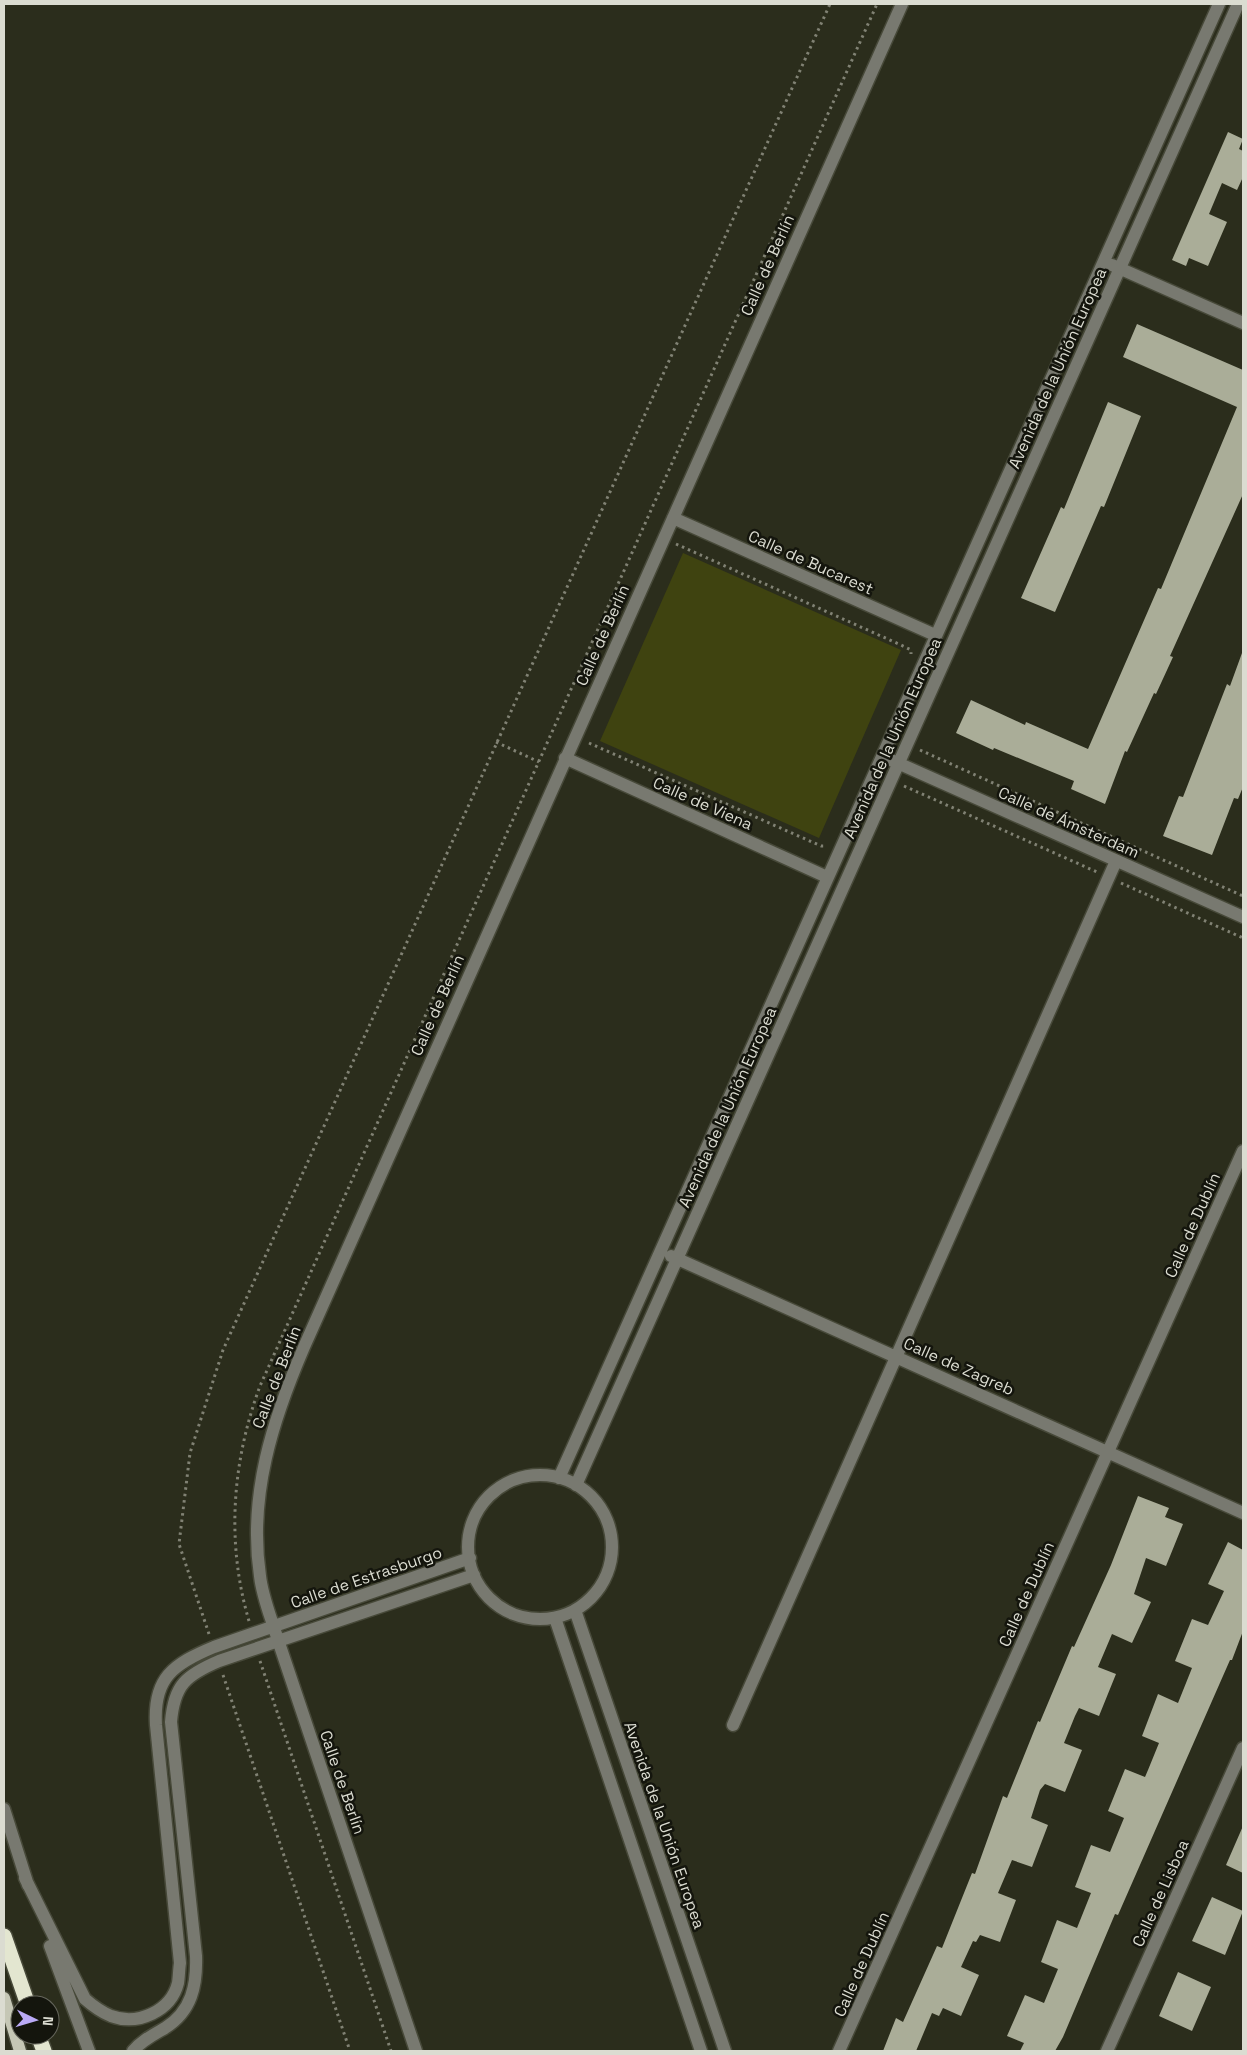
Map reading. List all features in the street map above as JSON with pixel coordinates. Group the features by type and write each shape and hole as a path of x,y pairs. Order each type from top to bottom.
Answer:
{"highway":[{"path":"4,1936 25,1995"}],"main road":[{"path":"4,1998 20,2051"}],"street":[{"name":"Calle de Berlín","path":"416,2051 278,1642 260,1577 258,1517 265,1455 282,1399 574,736 902,4"},
{"name":"Avenida de la Unión Europea","path":"559,1478 1219,4"},
{"name":"Avenida de la Unión Europea","path":"576,1485 1238,4"},
{"path":"1103,261 1243,323"},
{"name":"Calle de Bucarest","path":"673,518 935,635"},
{"name":"Calle de Ámsterdam","path":"881,756 1243,917"},
{"name":"Calle de Viena","path":"565,758 827,877"},
{"path":"733,1725 1116,860"},
{"name":"Calle de Dublín","path":"839,2051 1243,1151"},
{"name":"Calle de Zagreb","path":"660,1252 1243,1513"},
{"path":"550,1475 576,1485 592,1497 606,1518 612,1540 610,1564 601,1585 586,1603 565,1616 542,1620 519,1617 498,1606 482,1590 474,1575 468,1545 472,1521 485,1500 504,1485 526,1476 550,1475"},
{"name":"Calle de Estrasburgo","path":"25,1878 85,1999 98,2010 113,2017 130,2019 147,2016 159,2010 170,1999 178,1984 180,1963 155,1708 158,1692 174,1668 185,1660 252,1633 470,1558"},
{"name":"Calle de Estrasburgo","path":"133,2051 144,2041 171,2024 184,2012 195,1987 196,1956 171,1722 176,1694 191,1674 219,1661 474,1575"},
{"name":"Avenida de la Unión Europea","path":"574,1610 725,2051"},
{"path":"555,1618 701,2051"},
{"name":"Calle de Lisboa","path":"1107,2051 1243,1748"},
{"path":"4,1809 25,1878 89,2051"}],"path":[{"path":"252,1633 236,1560 234,1520 237,1473 248,1419 260,1386 878,4"},
{"path":"643,529 901,645 911,650 912,656"},
{"path":"554,727 821,846 826,846 830,838"},
{"path":"496,742 539,762"},
{"path":"907,744 1243,896"},
{"path":"891,780 1243,938"},
{"path":"256,1649 392,2051"}],"green space":[{"path":"683,553 901,650 819,838 600,741"}],"building":[{"path":"1228,132 1243,139 1239,149 1243,151 1243,177 1237,190 1222,183 1209,214 1227,222 1208,266 1189,258 1186,266 1172,260"},
{"path":"1137,324 1243,370 1243,494 1170,656 1173,657 1127,752 1125,751 1105,804 1071,789 1074,781 994,748 993,750 956,733 971,700 1025,725 1026,722 1088,749 1158,588 1161,589 1237,407 1123,357"},
{"path":"1108,402 1141,416 1104,507 1101,506 1055,612 1021,598 1061,507 1064,509"},
{"path":"1242,653 1243,787 1238,799 1234,798 1212,855 1163,836 1179,796 1183,797 1227,684 1230,686"},
{"path":"1138,1496 1169,1508 1165,1517 1183,1524 1166,1566 1146,1558 1134,1594 1151,1602 1132,1643 1112,1634 1098,1667 1116,1674 1099,1716 1079,1708 1075,1716 1064,1743 1082,1750 1065,1792 1045,1784 1040,1790 1031,1818 1048,1825 1032,1867 1012,1860 998,1893 1016,1900 1000,1942 980,1935 976,1942 973,1941 961,1967 979,1975 961,2016 943,2008 939,2016 932,2013 916,2051 883,2051 896,2018 903,2022 937,1946 942,1948 972,1873 975,1874 1003,1796 1007,1798 1038,1721 1040,1722 1072,1646 1074,1647 1111,1565"},
{"path":"1228,1542 1243,1550 1243,1631 1232,1660 1230,1660 1118,1915 1115,1914 1063,2037 1055,2051 1020,2051 1024,2043 1007,2036 1025,1995 1044,2003 1058,1969 1041,1962 1057,1920 1077,1928 1091,1893 1075,1887 1091,1845 1110,1852 1124,1818 1108,1811 1125,1769 1145,1777 1159,1743 1142,1736 1158,1694 1178,1703 1192,1668 1175,1661 1192,1619 1208,1625 1224,1591 1208,1584"},
{"path":"1243,1826 1243,1873 1226,1865"},
{"path":"1212,1897 1243,1911 1225,1955 1192,1941"},
{"path":"1178,1972 1211,1987 1192,2031 1159,2016"}]}
